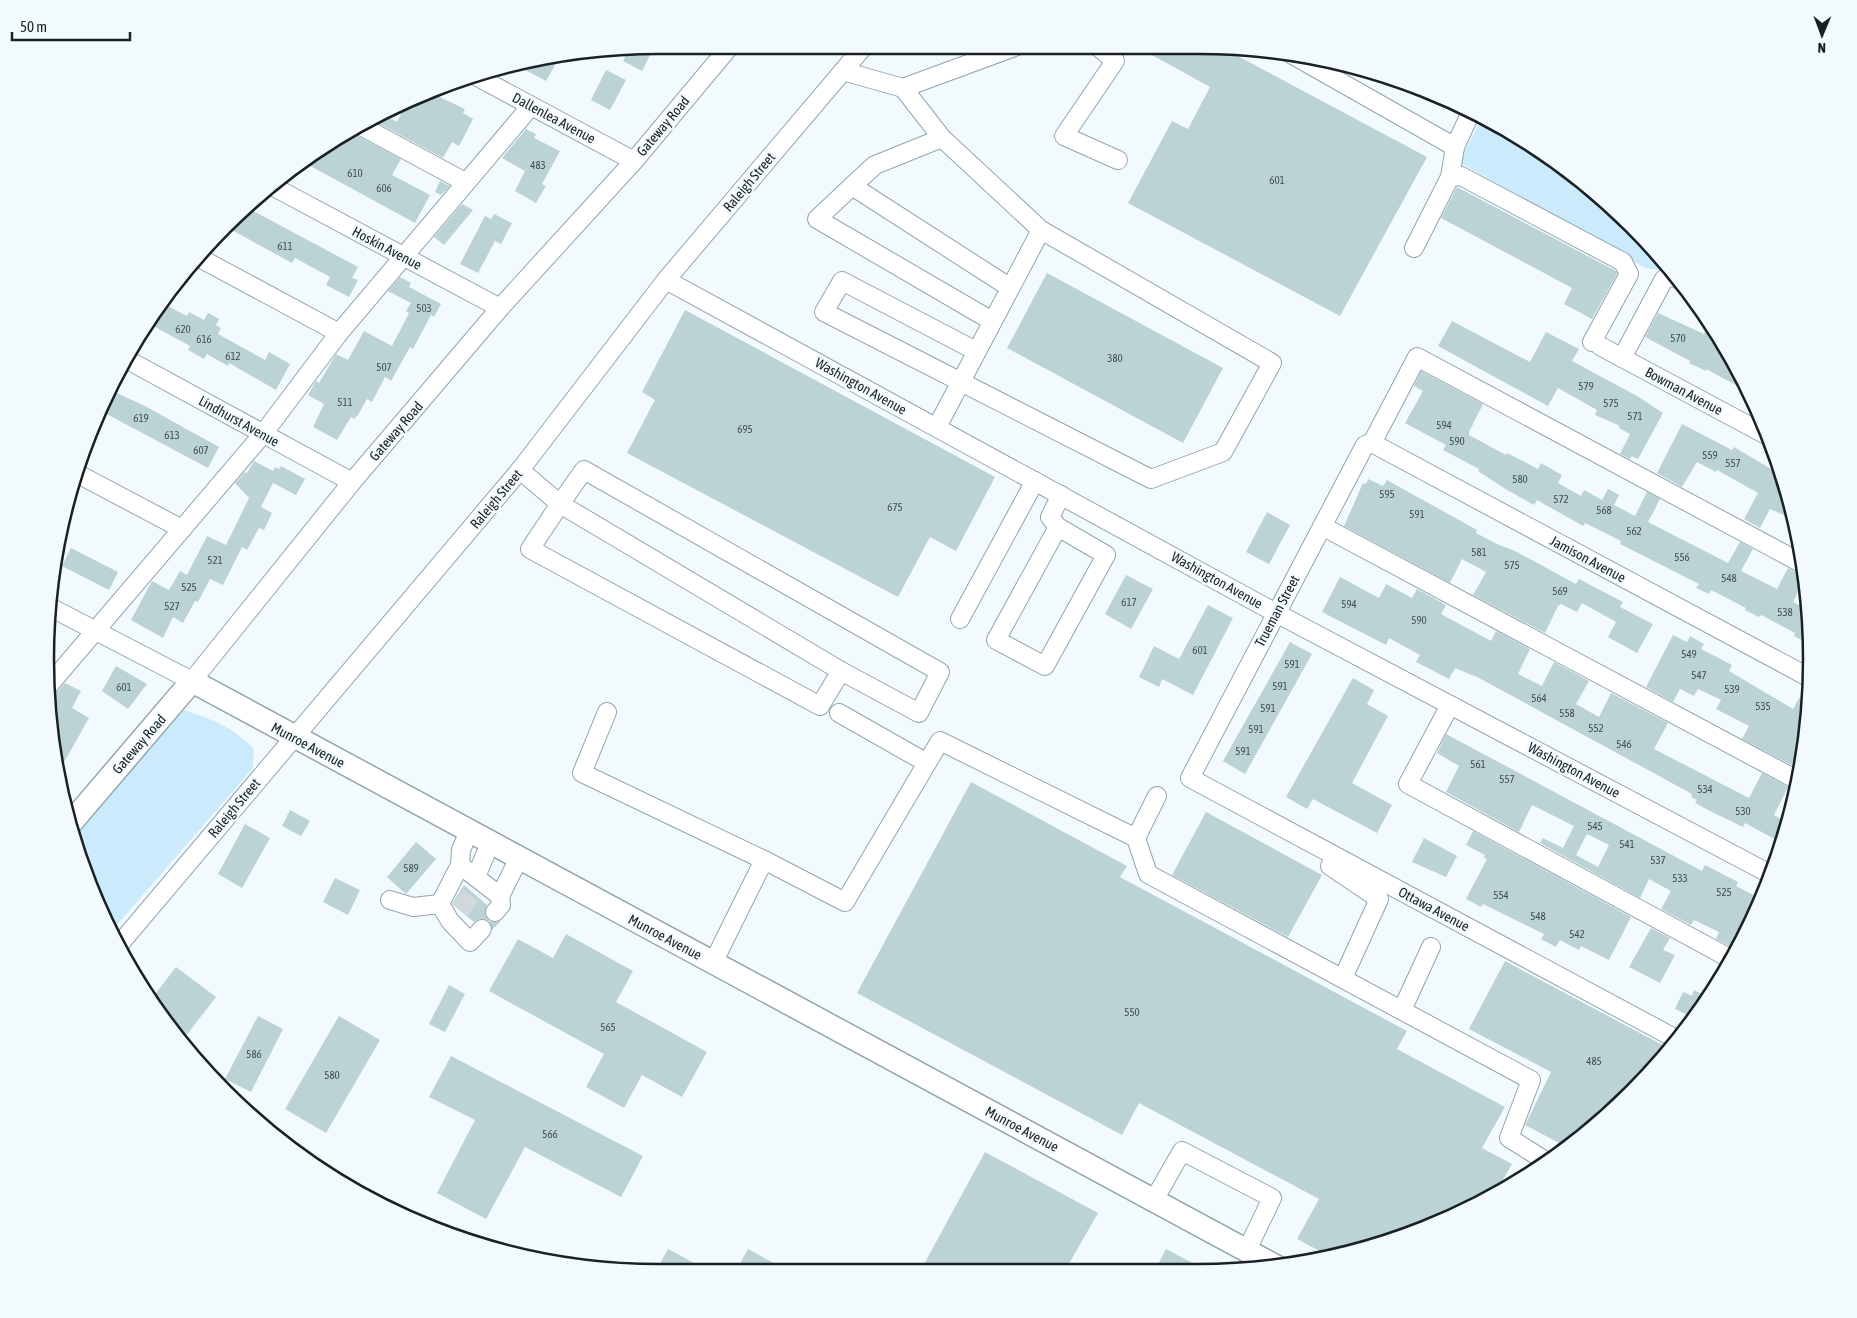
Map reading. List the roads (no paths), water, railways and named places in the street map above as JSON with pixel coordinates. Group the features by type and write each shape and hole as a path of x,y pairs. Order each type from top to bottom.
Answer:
{"main road":[{"name":"Munroe Avenue","path":"192,681 1265,1260"},
{"name":"Gateway Road","path":"75,818 192,681"}],"street":[{"name":"Gateway Road","path":"192,681 352,482 500,308 634,161 723,54"},
{"name":"Raleigh Street","path":"123,940 520,470 666,280 857,54"},
{"path":"843,71 903,88 996,54"},
{"path":"1107,54 1115,61 1064,136 1118,160"},
{"path":"1309,64 1455,146"},
{"name":"Dallenlea Avenue","path":"483,80 634,161"},
{"path":"903,88 942,138 1041,230 1272,363 1223,452 1151,479 824,312 842,281 976,351"},
{"path":"54,679 263,434 339,332 531,106"},
{"path":"1414,248 1450,177 1455,146 1468,117"},
{"path":"366,129 465,182"},
{"path":"942,138 875,166 818,219 992,321"},
{"name":"Bowman Avenue","path":"1450,177 1461,176 1623,262 1629,274 1596,344 1758,431"},
{"path":"852,186 1010,287"},
{"name":"Hoskin Avenue","path":"278,189 500,308"},
{"path":"937,427 1041,230"},
{"path":"204,260 339,332"},
{"path":"1622,358 1664,279 1667,277"},
{"name":"Washington Avenue","path":"666,280 1276,613 1765,871"},
{"name":"Trueman Street","path":"1190,778 1322,526 1417,357 1795,560"},
{"name":"Lindhurst Avenue","path":"132,362 352,482"},
{"name":"Jamison Avenue","path":"1369,444 1803,674"},
{"path":"520,470 560,504 841,671 918,713 940,672 584,470 560,504 530,549 820,706 841,671"},
{"path":"82,476 182,529"},
{"path":"960,619 1035,481"},
{"path":"1058,528 996,640 1045,666 1106,556 1058,528 1050,517 1061,495"},
{"path":"1322,526 1792,777"},
{"name":"Munroe Avenue","path":"56,610 192,681"},
{"path":"1450,705 1408,784 1725,956"},
{"path":"607,712 582,773 764,860 845,902 940,741 1136,838"},
{"path":"840,713 927,763"},
{"name":"Ottawa Avenue","path":"1190,778 1671,1036"},
{"path":"1157,796 1136,838 1148,874 1531,1080 1510,1138 1540,1158"},
{"path":"440,904 460,865 461,850 468,831"},
{"path":"477,884 490,843"},
{"path":"460,865 497,904 519,858"},
{"path":"713,963 764,860"},
{"path":"1330,866 1379,899 1343,978"},
{"path":"390,900 413,907 440,904 476,935"},
{"path":"1402,1010 1431,947"},
{"path":"1154,1200 1182,1151 1272,1198 1247,1250"}],"tunnel":[{"path":"460,910 473,893"}]}
